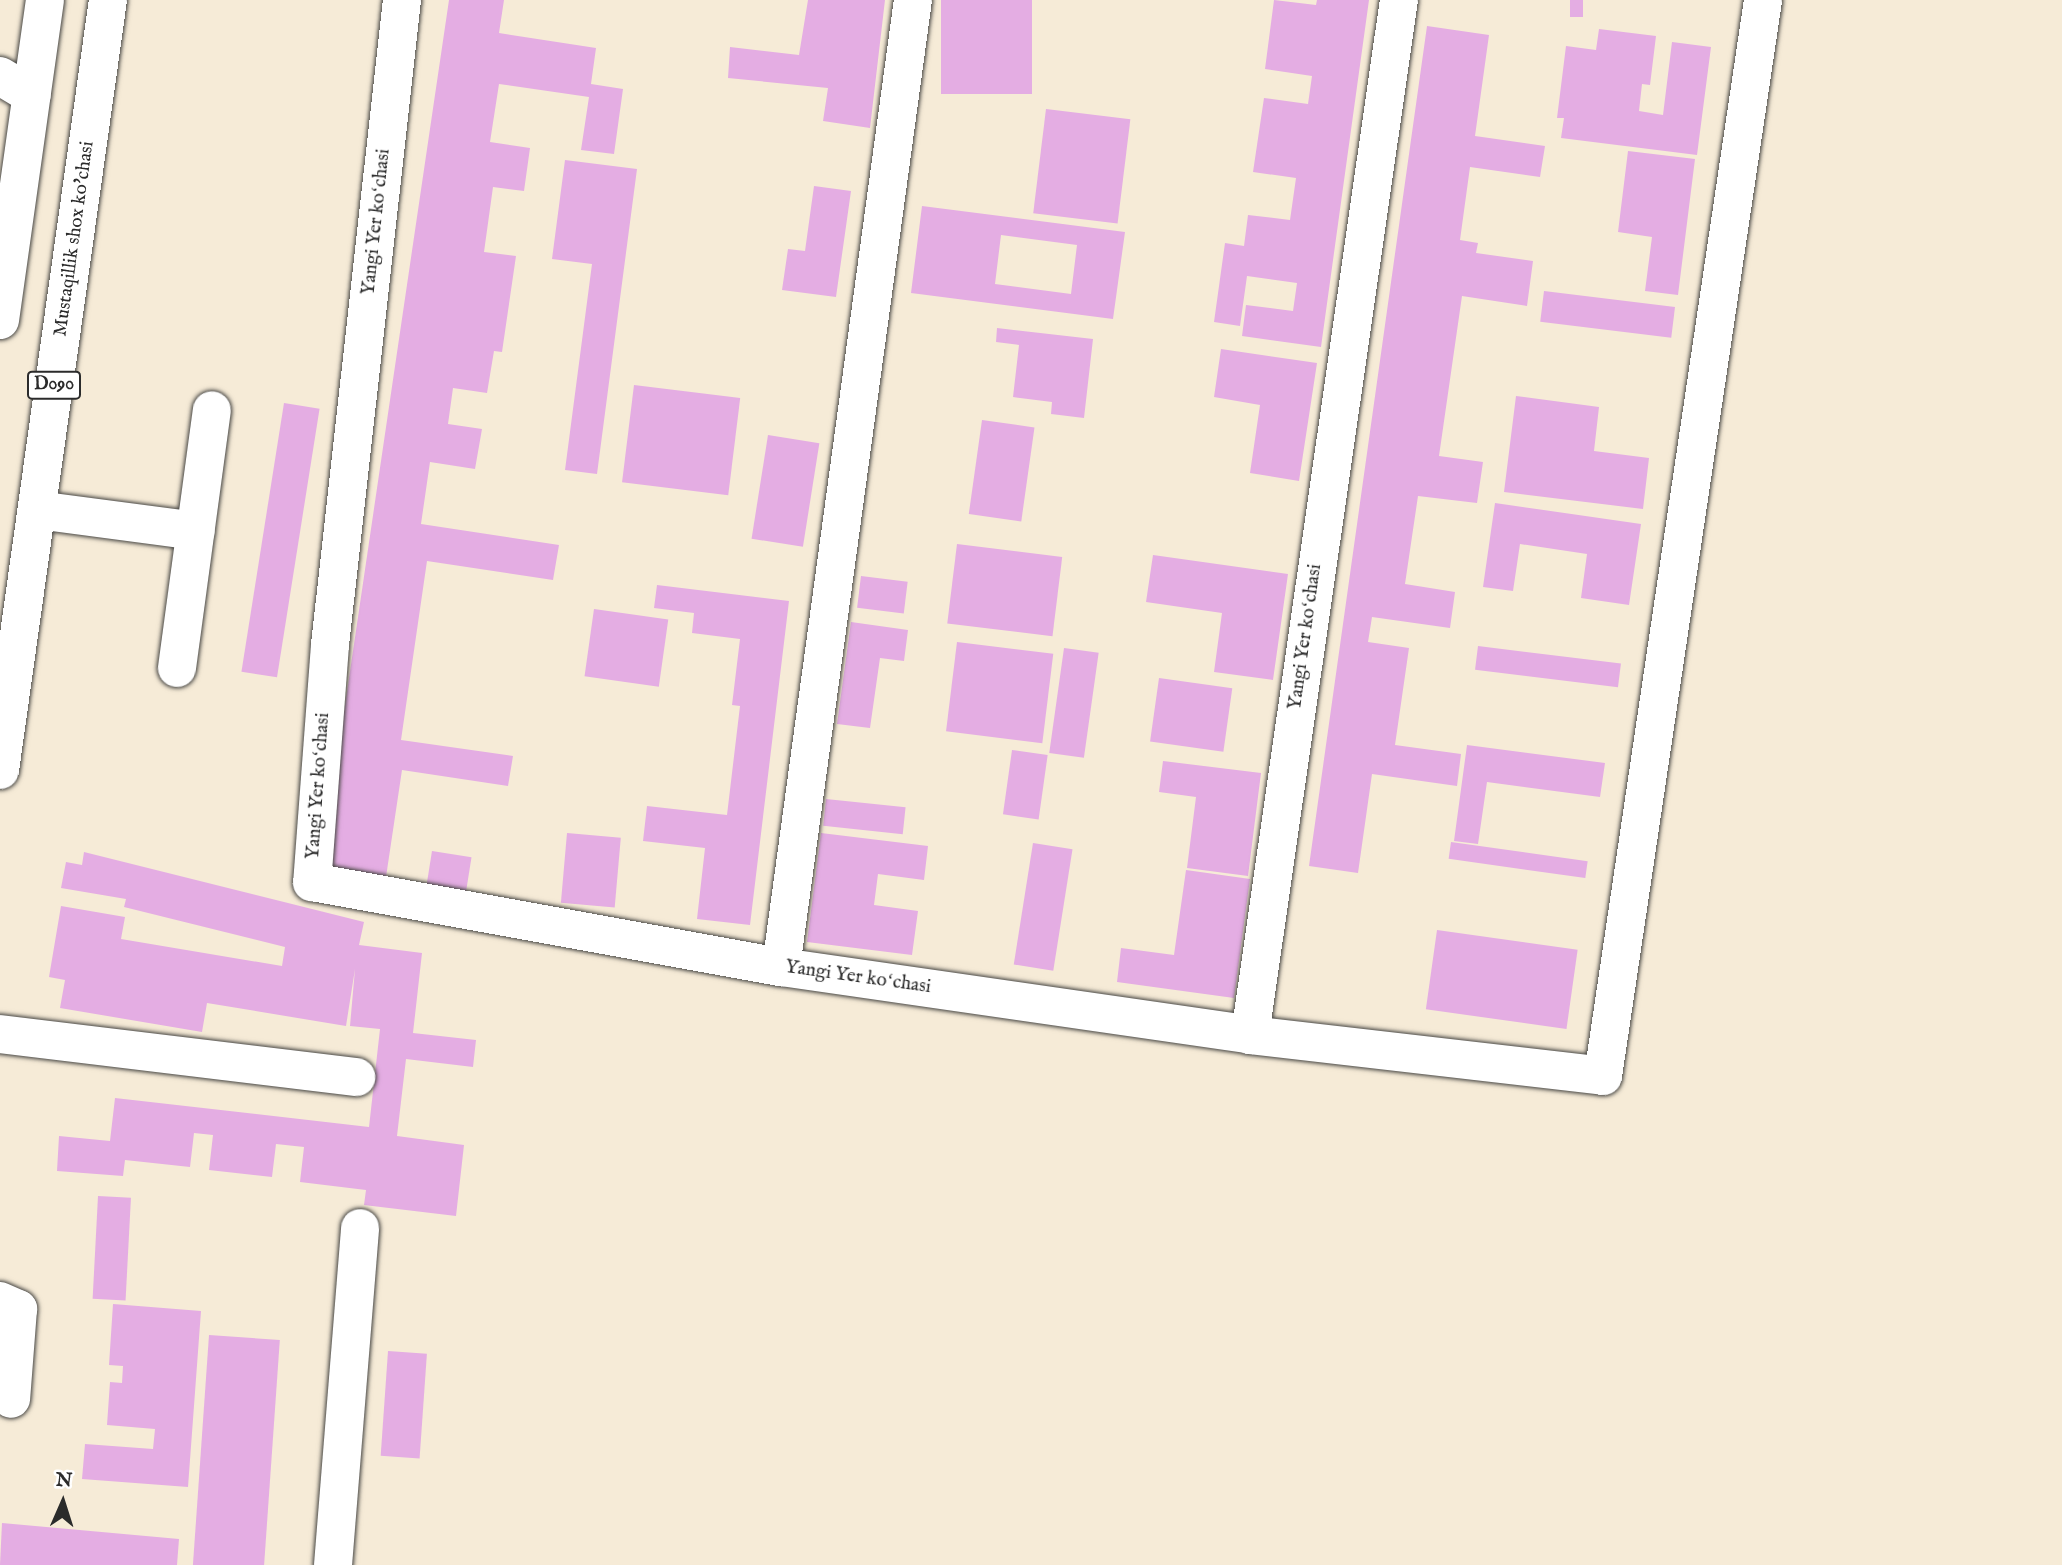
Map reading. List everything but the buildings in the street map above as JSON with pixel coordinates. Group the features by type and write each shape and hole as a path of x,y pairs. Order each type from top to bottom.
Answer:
{"street":[{"path":"0,320 16,85 45,0"},
{"name":"Mustaqillik shox ko'chasi","path":"0,770 108,0"},
{"name":"Yangi Yer koʻchasi","path":"402,0 330,645 312,882 782,967 1250,1035 1398,0"},
{"path":"782,967 913,0"},
{"path":"1250,1035 1603,1076 1763,0"},
{"path":"177,668 212,410"},
{"path":"37,510 196,531"},
{"path":"0,1034 356,1077"},
{"path":"333,1565 360,1228"},
{"path":"0,1301 18,1309 11,1399"}]}
